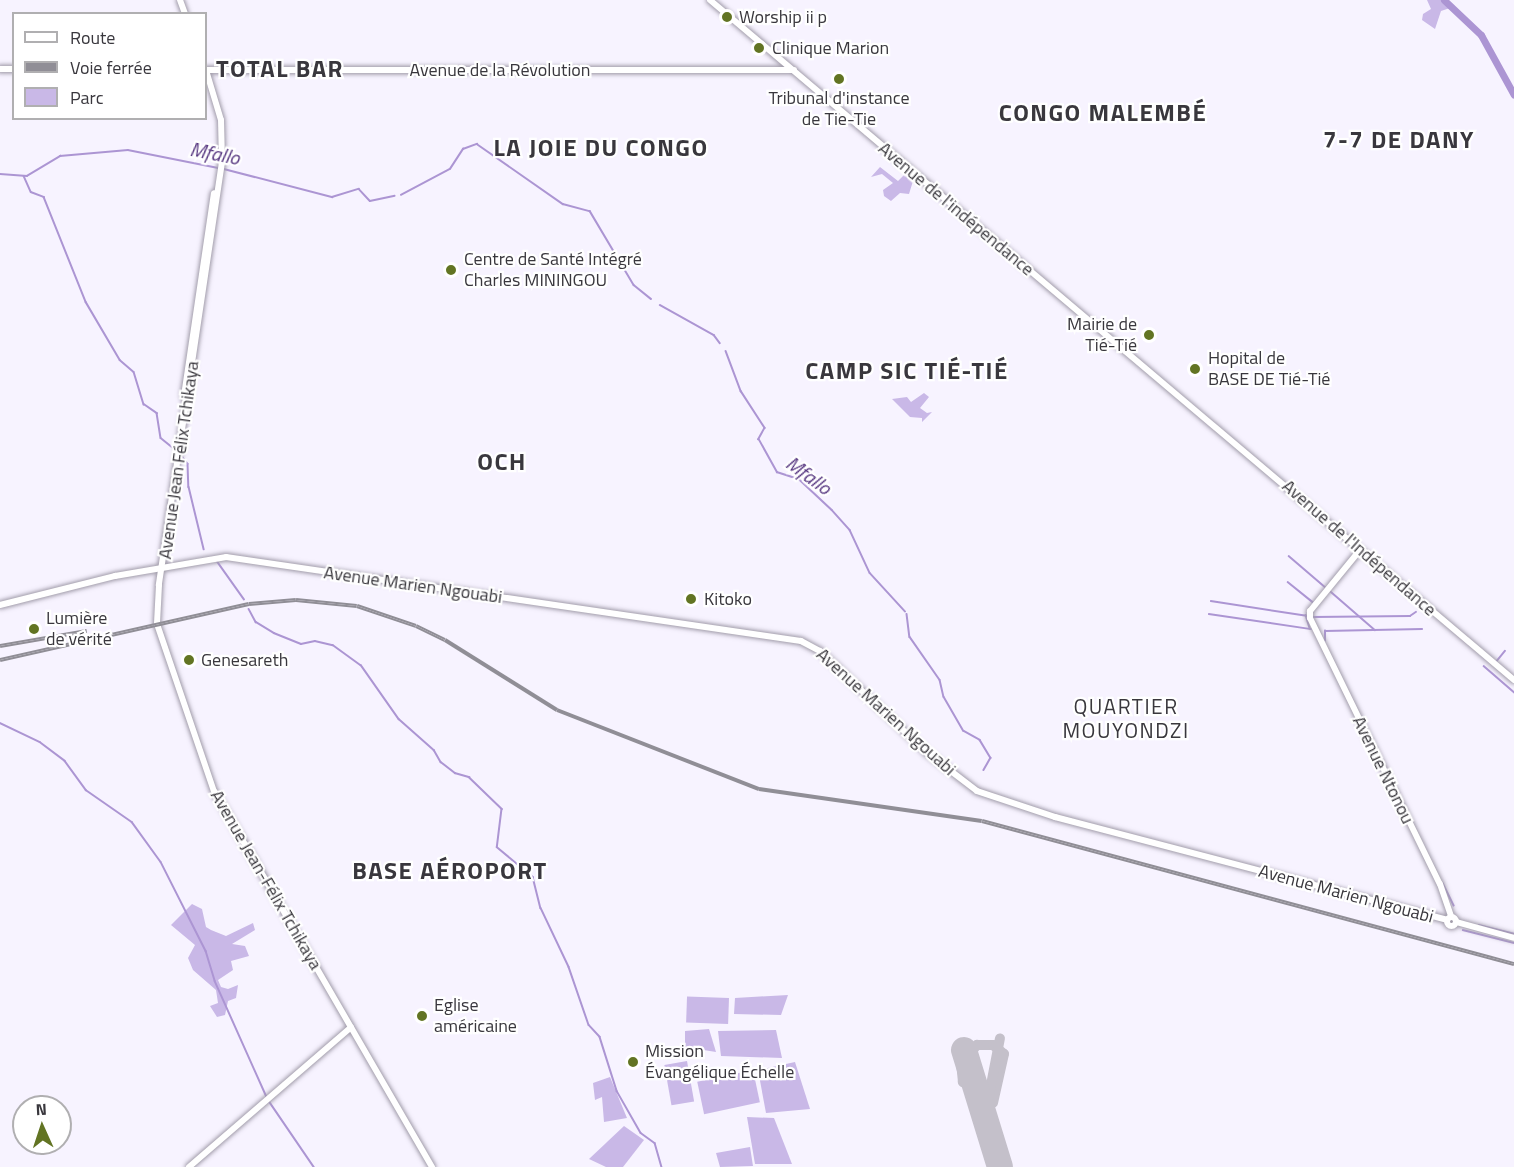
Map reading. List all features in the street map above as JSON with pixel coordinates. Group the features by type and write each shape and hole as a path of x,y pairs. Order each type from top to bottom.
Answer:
{"street":[{"name":"Avenue de l'indépendance","path":"710,0 1204,416"},
{"name":"Avenue de la Révolution","path":"207,68 793,69"},
{"name":"Avenue de la Révolution","path":"207,68 793,69"},
{"path":"208,79 214,70"},
{"name":"Avenue Jean Félix Tchikaya","path":"163,566 222,162 221,120 208,79"},
{"name":"Avenue de l'Indépendance","path":"1204,416 1514,680"},
{"name":"Avenue Ntonou","path":"1360,550 1310,611 1312,625 1435,875 1451,919"},
{"name":"Avenue Marien Ngouabi","path":"0,605 163,566 235,558 801,641 826,656 940,764 988,795 1071,821 1451,919 1514,938"},
{"name":"Avenue Jean-Félix Tchikaya","path":"163,566 158,629 214,791 432,1167"},
{"path":"189,1167 351,1027"}],"green space":[{"path":"1427,0 1442,0 1453,7 1441,11 1435,29 1422,20 1423,14 1431,9"},
{"path":"880,167 898,181 905,174 913,181 909,194 900,193 891,201 884,196 883,190 893,183 882,174 871,177"},
{"path":"924,393 929,397 920,408 927,413 932,412 922,422 922,418 910,417 892,399 907,397 911,402"},
{"path":"192,904 202,909 206,927 226,936 253,923 255,930 232,944 245,946 249,956 231,961 233,970 218,980 221,987 228,989 238,985 236,998 228,1001 225,1015 217,1017 210,1006 218,1003 216,990 193,970 188,958 195,945 171,925"},
{"path":"788,995 781,1015 734,1014 735,998"},
{"path":"687,997 729,998 728,1024 686,1023"},
{"path":"709,1029 716,1052 685,1047 685,1031"},
{"path":"776,1030 782,1058 721,1056 718,1031"},
{"path":"687,1061 694,1101 671,1105 664,1065"},
{"path":"795,1062 810,1109 766,1113 758,1070"},
{"path":"753,1070 760,1102 704,1114 697,1082"},
{"path":"610,1077 627,1118 604,1122 602,1097 595,1100 593,1083"},
{"path":"747,1117 774,1118 792,1164 755,1164"},
{"path":"624,1126 644,1140 623,1167 606,1167 589,1159"},
{"path":"750,1147 753,1166 720,1167 716,1153"}],"waterway":[{"path":"1444,0 1481,35 1514,95"},
{"name":"Mfallo","path":"401,195 450,169 463,149 477,144 563,204 590,211 634,285 651,299"},
{"name":"Mfallo","path":"0,174 27,176 60,156 128,150 219,168"},
{"name":"Mfallo","path":"224,169 332,197 359,189 370,201 394,196"},
{"path":"24,176 31,192 44,197 86,302 120,360 134,372 144,404 157,413 161,438 176,450"},
{"name":"Mfallo","path":"660,305 714,335 720,343"},
{"name":"Mfallo","path":"726,351 741,391 765,428 759,439 777,472 799,479 832,510 850,530 870,573 905,611"},
{"path":"181,455 188,464 189,487 204,549"},
{"path":"1289,556 1325,587"},
{"path":"217,561 244,599"},
{"path":"1288,582 1313,602"},
{"path":"1329,590 1375,630"},
{"path":"1211,601 1308,616"},
{"path":"249,609 256,622 274,633 301,644 315,641 333,645 361,665 399,719 434,750 441,762 455,773 469,777 502,809 497,847 533,877 541,908 569,967 589,1025 600,1037 617,1091 641,1133 655,1143 662,1167"},
{"path":"1313,617 1410,616 1416,612"},
{"name":"Mfallo","path":"907,614 910,637 940,680 944,697 964,731 980,740 991,758 984,770"},
{"path":"1209,614 1311,629"},
{"path":"1306,615 1310,628"},
{"path":"1325,641 1325,631 1422,629"},
{"path":"1496,662 1505,651"},
{"path":"1484,666 1514,692"},
{"path":"0,723 40,742 65,761 86,790 132,822 161,862 206,951 215,981 267,1097"},
{"path":"1443,883 1454,906"},
{"path":"1479,925 1514,934"},
{"path":"1463,930 1514,943"},
{"path":"269,1101 314,1167"}],"taxiway":[{"path":"985,1116 1000,1038"},
{"path":"977,1091 963,1082 961,1064 977,1045 993,1045 1004,1054 993,1103"}],"runway":[{"path":"964,1050 1000,1167"}],"railway":[{"path":"0,660 249,604 296,600 357,606 416,626 445,640 557,710 759,789 982,821 1514,964"},
{"path":"0,646 87,631"}],"place":[{"name":"Worship ii p","path":"727,17"},
{"name":"Clinique Marion","path":"759,48"},
{"name":"Tribunal d'instance de Tie-Tie","path":"839,79"},
{"name":"Centre de Santé Intégré Charles MININGOU","path":"451,270"},
{"name":"Mairie de Tié-Tié","path":"1149,335"},
{"name":"Hopital de BASE DE Tié-Tié","path":"1195,369"},
{"name":"Kitoko","path":"691,599"},
{"name":"Lumière de vérité","path":"34,629"},
{"name":"Genesareth","path":"189,660"},
{"name":"Eglise américaine","path":"422,1016"},
{"name":"Mission Évangélique Échelle","path":"633,1062"}],"district":[{"name":"TOTAL BAR","path":"280,69"},
{"name":"CONGO MALEMBÉ","path":"1103,113"},
{"name":"7-7 DE DANY","path":"1399,140"},
{"name":"LA JOIE DU CONGO","path":"601,148"},
{"name":"CAMP SIC TIÉ-TIÉ","path":"907,371"},
{"name":"OCH","path":"502,462"},
{"name":"QUARTIER MOUYONDZI","path":"1126,718"},
{"name":"BASE AÉROPORT","path":"450,871"}]}
